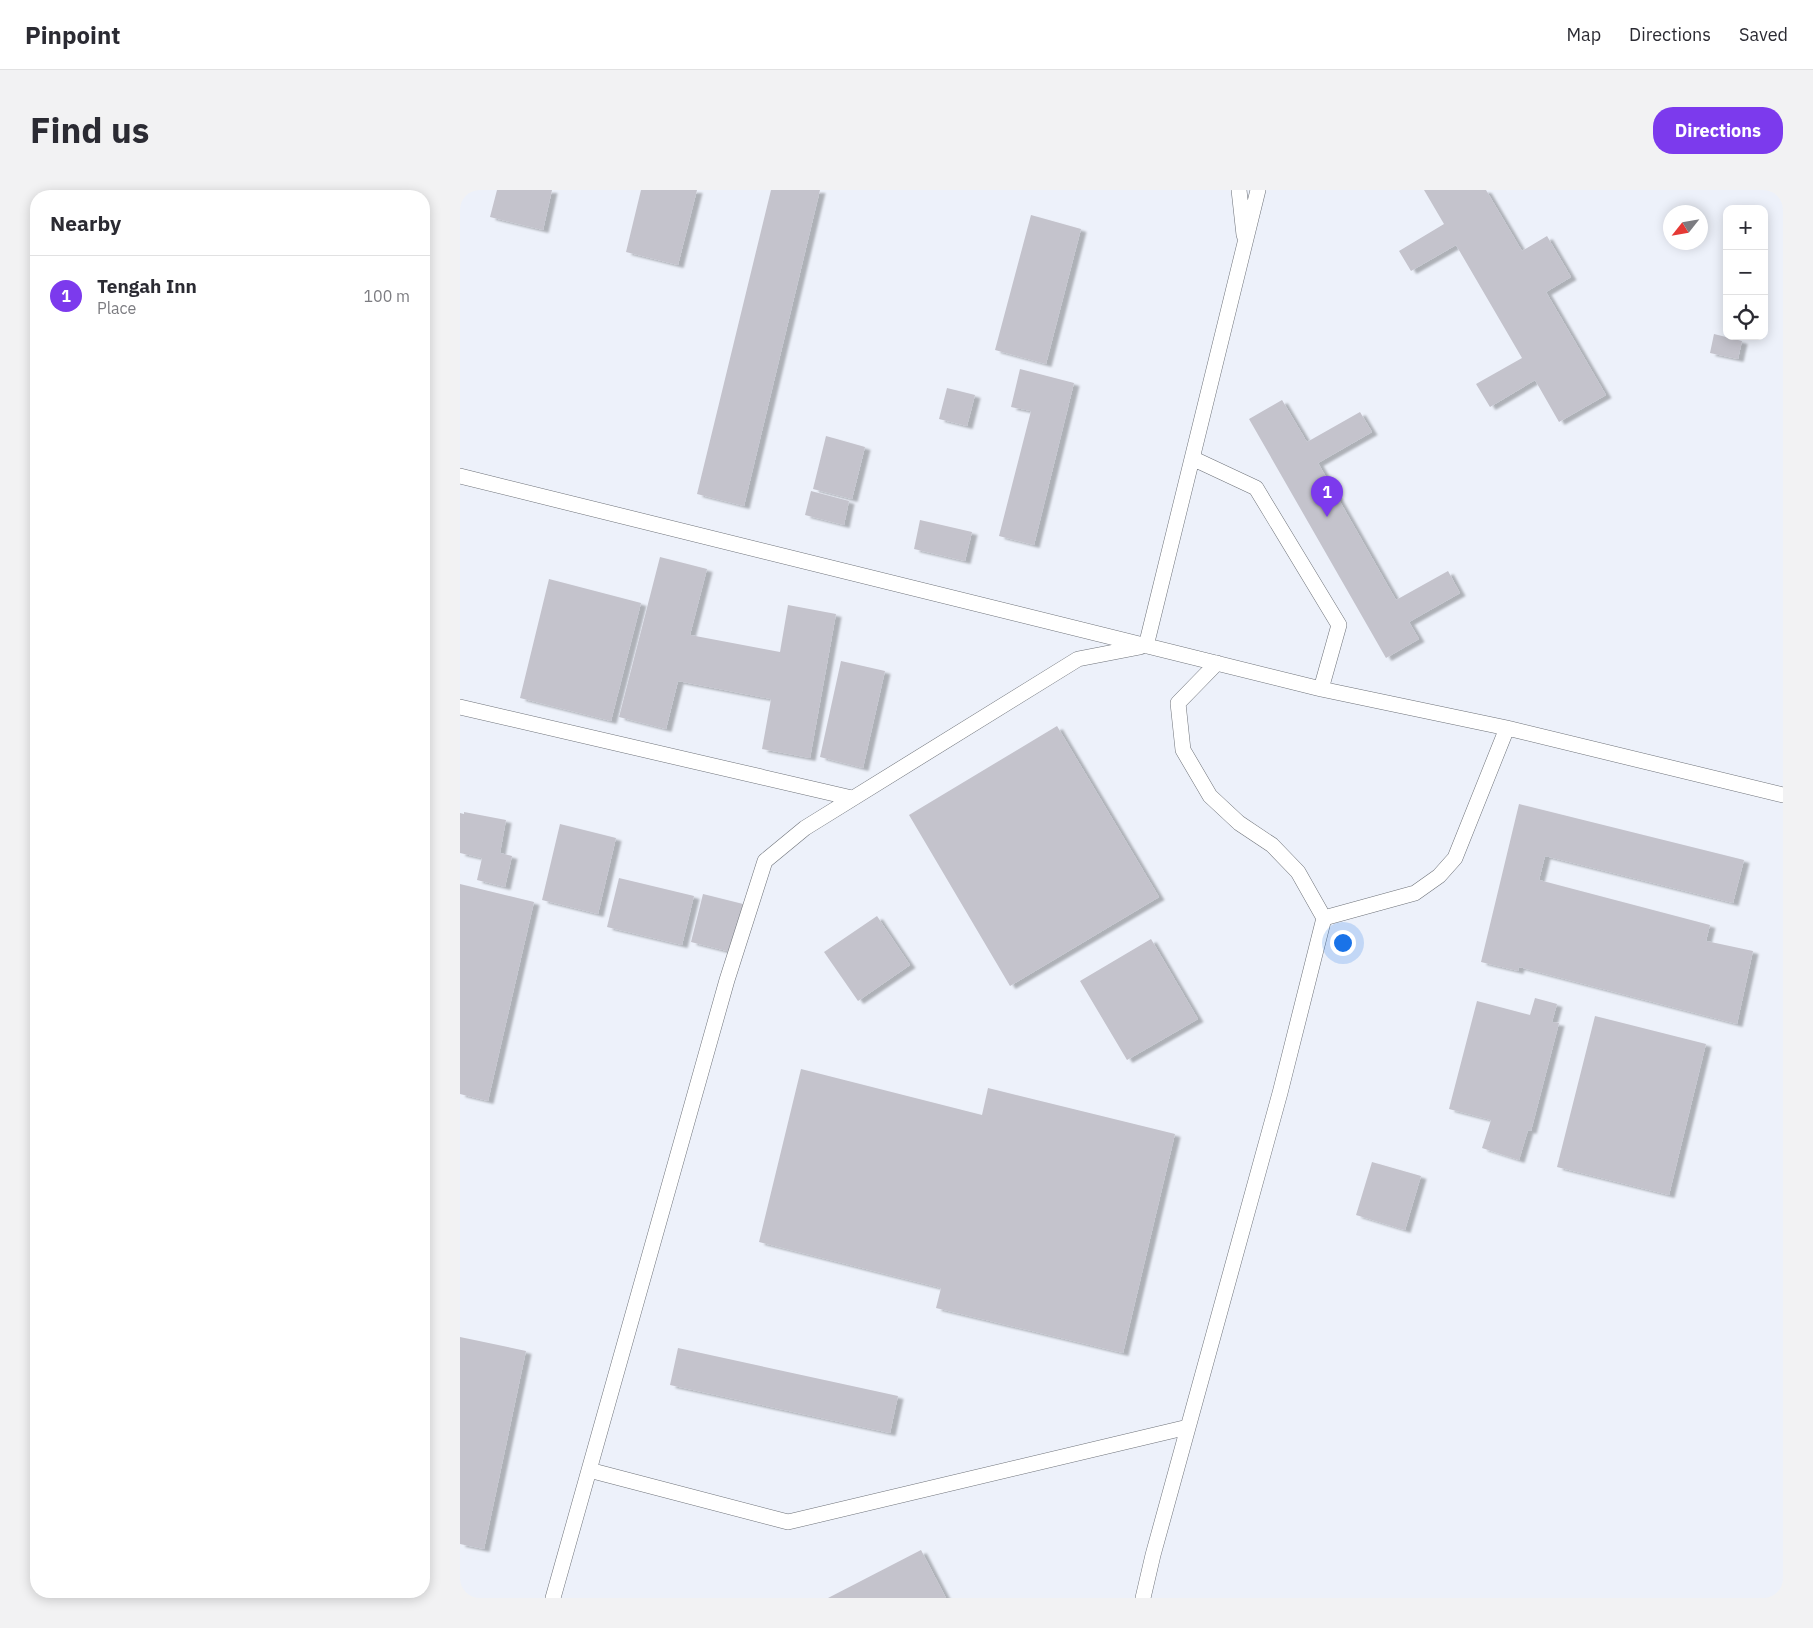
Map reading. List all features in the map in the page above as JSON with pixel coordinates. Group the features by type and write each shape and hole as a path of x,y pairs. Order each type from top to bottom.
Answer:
{"lane":[{"path":"1240,190 1245,246"},
{"path":"1146,646 1194,459 1258,190"},
{"path":"1194,459 1256,488 1339,625 1321,689"},
{"path":"460,476 1321,689 1507,728 1783,795"},
{"path":"554,1598 727,980 765,861 805,828 1078,659 1146,646"},
{"path":"1143,1598 1280,1093 1324,918 1298,872 1272,845 1239,823 1210,796 1182,750 1178,703 1217,663"},
{"path":"460,707 852,798"},
{"path":"1324,918 1415,893 1439,876 1456,858 1507,728"},
{"path":"589,1470 788,1522 1188,1428"}],"building":[{"path":"497,190 552,190 543,230 490,217"},
{"path":"641,190 697,190 678,265 626,252"},
{"path":"771,190 820,190 744,506 697,494"},
{"path":"1424,190 1486,190 1522,251 1547,236 1571,277 1546,292 1606,395 1559,422 1535,380 1490,407 1476,384 1522,358 1456,245 1411,271 1399,251 1444,224"},
{"path":"1031,215 1081,229 1046,364 995,350"},
{"path":"1714,334 1723,336 1723,340 1742,341 1738,359 1710,353"},
{"path":"1020,369 1074,383 1034,545 999,536 1031,411 1011,407"},
{"path":"947,388 975,395 967,426 939,419"},
{"path":"1282,400 1307,442 1360,412 1372,432 1318,463 1396,600 1448,571 1460,593 1409,622 1419,639 1386,658 1249,419"},
{"path":"826,436 865,447 852,499 813,489"},
{"path":"811,491 849,501 844,525 805,515"},
{"path":"920,520 972,532 965,561 914,549"},
{"path":"660,557 707,569 690,635 780,652 788,605 836,614 810,758 762,749 771,699 678,681 666,729 619,717"},
{"path":"549,579 641,603 611,721 520,698"},
{"path":"841,661 885,671 863,768 820,757"},
{"path":"1057,726 1159,897 1010,986 909,815"},
{"path":"1519,804 1744,860 1733,903 1545,856 1539,880 1710,925 1706,941 1753,951 1737,1024 1519,967 1518,971 1481,962"},
{"path":"464,812 506,820 500,853 512,856 505,887 477,880 482,858 460,853 460,813 464,814"},
{"path":"560,824 616,838 598,914 542,900"},
{"path":"619,878 694,896 682,945 607,927"},
{"path":"460,884 534,902 488,1101 460,1094"},
{"path":"703,894 743,904 731,952 691,942"},
{"path":"877,916 910,965 858,1001 824,952"},
{"path":"1151,939 1198,1019 1127,1060 1080,981"},
{"path":"1535,998 1557,1004 1552,1022 1559,1023 1531,1131 1528,1130 1519,1160 1482,1148 1491,1120 1449,1109 1477,1001 1530,1015"},
{"path":"1595,1016 1706,1044 1669,1195 1557,1167"},
{"path":"801,1069 982,1115 988,1088 1175,1134 1123,1353 936,1308 941,1288 759,1242"},
{"path":"1372,1162 1421,1176 1405,1230 1356,1215"},
{"path":"460,1337 526,1351 484,1549 460,1544"},
{"path":"678,1348 898,1396 890,1433 670,1385"},
{"path":"921,1550 946,1598 828,1598"}],"place":[{"name":"Tengah Inn","path":"1327,517"}]}
